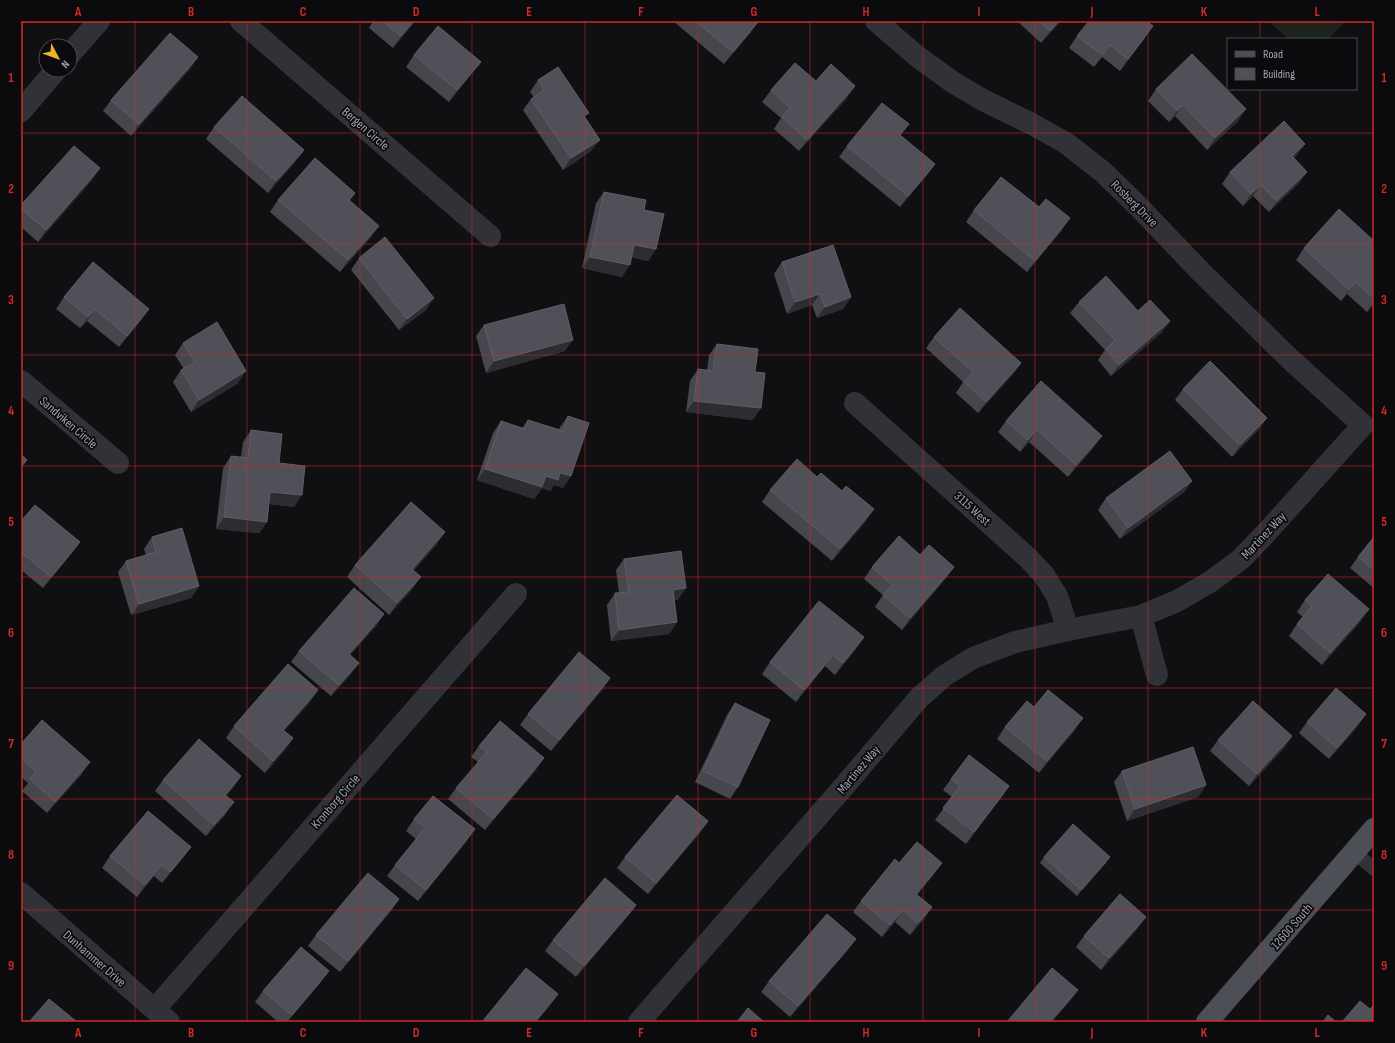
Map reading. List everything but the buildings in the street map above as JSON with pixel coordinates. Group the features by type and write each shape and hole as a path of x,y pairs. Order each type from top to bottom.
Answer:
{"main road":[{"name":"12600 South","path":"1207,1022 1374,829"}],"street":[{"path":"78,45 99,21"},
{"name":"Bergen Circle","path":"241,21 490,236"},
{"name":"Rosberg Drive","path":"876,21 918,57 954,83 983,100 1032,124 1066,143 1102,172 1137,204 1201,272 1290,359 1363,425"},
{"path":"21,111 49,78"},
{"name":"Sandviken Circle","path":"21,380 118,463"},
{"name":"3115 West","path":"854,403 1027,557 1044,575 1058,596 1068,630"},
{"name":"Martinez Way","path":"639,1022 919,698 944,676 973,658 1015,642 1141,616 1177,601 1210,582 1241,559 1363,425"},
{"name":"Kronborg Circle","path":"162,1016 516,594"},
{"path":"1141,616 1157,675"},
{"name":"Dunhammer Drive","path":"21,893 162,1016"}],"lane":[{"path":"1354,852 1374,869"}],"shaded area":[{"path":"1268,21 1345,21 1330,38 1288,38"}]}
